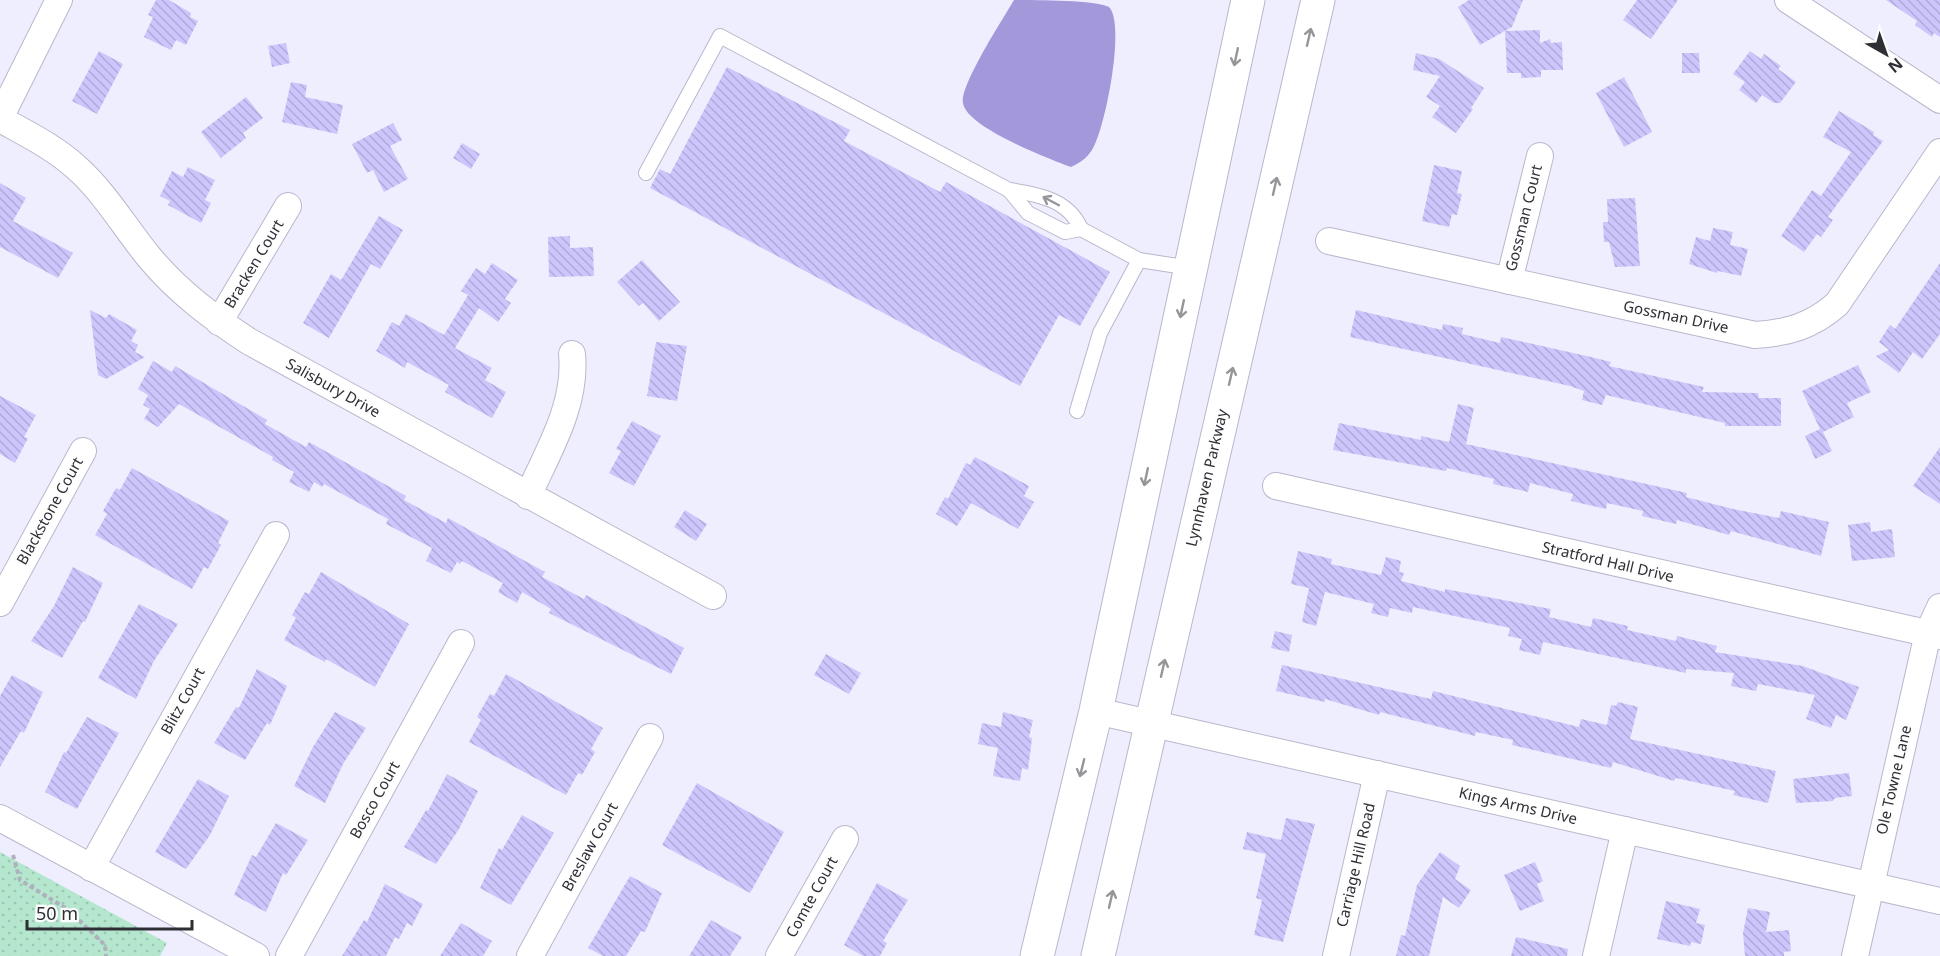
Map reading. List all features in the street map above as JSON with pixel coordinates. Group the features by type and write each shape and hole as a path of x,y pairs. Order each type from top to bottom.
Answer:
{"main road":[{"path":"1037,956 1096,711 1248,0"},
{"name":"Lynnhaven Parkway","path":"1098,956 1318,0"}],"street":[{"path":"0,118 59,0"},
{"path":"1788,0 1940,100"},
{"name":"Salisbury Drive","path":"0,118 47,144 77,168 104,196 148,256 172,283 219,322 250,342 713,596"},
{"name":"Gossman Drive","path":"1329,241 1755,335 1782,333 1800,329 1824,316 1837,304 1940,152"},
{"name":"Gossman Court","path":"1509,281 1540,156"},
{"name":"Bracken Court","path":"219,322 288,206"},
{"path":"528,496 570,399 574,377 572,354"},
{"name":"Blackstone Court","path":"0,603 83,451"},
{"name":"Stratford Hall Drive","path":"1276,486 1934,634"},
{"name":"Blitz Court","path":"91,868 276,535"},
{"name":"Ole Towne Lane","path":"1855,956 1940,607"},
{"name":"Bosco Court","path":"290,956 461,643"},
{"name":"Kings Arms Drive","path":"1096,711 1940,901"},
{"name":"Breslaw Court","path":"530,956 650,737"},
{"name":"Carriage Hill Road","path":"1336,956 1377,774"},
{"path":"8,822 256,956"},
{"path":"1596,956 1625,830"},
{"name":"Comte Court","path":"779,956 845,839"}],"lane":[{"path":"646,173 720,36 1009,190 1039,194 1066,208 1075,213 1081,229"},
{"path":"1009,190 1028,213 1065,232 1081,229 1139,260 1191,268"},
{"path":"1077,411 1100,333 1139,260"}],"path":[{"path":"13,855 20,880 67,909 105,945 106,956"}],"green space":[{"path":"0,852 167,943 160,956 0,956"}],"shaded area":[{"path":"1014,0 1091,3 1109,7 1114,17 1115,54 1103,122 1088,156 1071,167 1028,150 993,132 978,122 963,103 968,82"}],"building":[{"path":"156,0 169,0 191,13 190,17 198,21 186,45 176,40 171,50 144,37 153,17 148,15"},
{"path":"1469,0 1523,0 1512,27 1480,45 1458,7"},
{"path":"1637,0 1678,0 1651,39 1623,20"},
{"path":"1886,0 1940,0 1940,37 1934,33 1932,37 1915,25 1917,21"},
{"path":"1540,30 1540,43 1550,39 1551,43 1562,42 1563,70 1541,70 1541,77 1521,78 1521,73 1507,73 1505,31"},
{"path":"286,43 290,63 272,67 268,46"},
{"path":"99,51 123,64 97,114 72,101"},
{"path":"1750,51 1761,59 1764,54 1781,66 1778,69 1796,82 1780,103 1774,103 1762,95 1756,103 1739,90 1745,82 1733,74"},
{"path":"1416,53 1439,59 1484,88 1456,133 1432,117 1440,106 1426,97 1440,76 1413,70"},
{"path":"1682,53 1699,53 1700,73 1682,73"},
{"path":"727,67 850,130 844,141 940,192 946,182 1110,272 1080,326 1059,315 1020,386 650,188 660,169 670,174"},
{"path":"1624,77 1652,132 1624,147 1596,93"},
{"path":"291,82 307,85 305,97 343,105 337,134 282,122"},
{"path":"246,97 263,118 243,133 246,138 221,158 201,132"},
{"path":"1839,111 1874,132 1873,135 1883,141 1828,217 1833,220 1821,237 1817,234 1804,252 1781,236 1812,190 1821,196 1851,152 1823,137"},
{"path":"393,123 402,140 390,146 408,179 384,192 373,170 367,173 352,144"},
{"path":"462,143 480,154 471,169 453,158"},
{"path":"1434,165 1462,171 1457,193 1462,194 1457,215 1452,214 1449,227 1422,221"},
{"path":"188,167 215,180 205,200 211,203 201,223 168,205 170,201 160,196 172,171 183,177"},
{"path":"0,183 26,198 13,221 73,253 58,278 0,247"},
{"path":"1635,198 1640,266 1615,267 1609,242 1604,242 1603,222 1608,222 1607,199"},
{"path":"379,216 403,230 380,269 371,264 329,338 303,323 331,274 341,280"},
{"path":"1713,228 1733,232 1730,245 1748,249 1741,276 1718,271 1717,273 1689,264 1696,237 1710,241"},
{"path":"570,236 570,248 593,247 594,276 549,277 548,237"},
{"path":"642,260 680,302 659,321 643,303 639,306 617,282"},
{"path":"492,263 518,280 505,299 511,303 498,322 479,308 455,348 492,368 485,380 506,392 492,418 445,392 449,385 407,362 405,368 376,351 392,322 399,326 406,314 444,335 468,295 461,291 476,268 485,274"},
{"path":"1940,263 1940,334 1922,359 1913,352 1899,373 1876,356 1889,350 1879,342 1890,325 1895,329"},
{"path":"90,310 106,318 109,314 137,330 131,341 138,345 135,352 145,357 106,379 98,375"},
{"path":"1356,310 1442,330 1443,324 1463,328 1462,334 1500,343 1501,337 1591,357 1611,362 1609,366 1704,387 1702,392 1758,393 1759,398 1781,398 1781,426 1725,426 1725,423 1606,395 1602,405 1582,400 1584,391 1570,386 1350,337"},
{"path":"656,342 687,346 677,401 647,396"},
{"path":"153,361 172,372 175,366 267,420 265,424 306,447 309,442 406,496 404,500 446,523 448,518 545,572 542,577 584,599 586,595 684,648 671,674 549,613 551,609 522,592 517,603 498,592 503,583 462,561 460,564 457,562 451,573 426,561 432,548 386,524 388,519 324,484 322,487 314,482 309,492 289,482 294,472 272,460 273,457 179,404 158,427 144,419 150,409 143,405 148,395 138,389"},
{"path":"1858,365 1871,392 1847,403 1854,417 1823,432 1832,451 1815,459 1805,436 1820,429 1802,391"},
{"path":"0,396 36,415 24,437 28,438 15,463 0,454"},
{"path":"1458,404 1474,408 1466,444 1687,493 1686,497 1733,509 1779,518 1781,511 1829,522 1821,556 1731,531 1729,535 1677,520 1676,524 1642,516 1643,511 1607,503 1606,509 1571,501 1573,494 1530,483 1528,492 1493,484 1494,479 1447,468 1446,471 1333,450 1339,423 1421,440 1421,436 1449,442"},
{"path":"632,421 661,436 634,486 609,473 621,451 616,449"},
{"path":"1940,447 1940,504 1913,486"},
{"path":"975,457 1029,486 1024,496 1034,502 1018,529 971,503 957,526 936,514 945,497 948,499 966,463 970,465"},
{"path":"132,468 229,521 218,543 221,545 208,569 204,567 192,589 95,535 107,514 103,511 116,488 120,490"},
{"path":"685,510 707,524 696,541 674,527"},
{"path":"1870,522 1871,532 1892,529 1895,557 1852,561 1848,525"},
{"path":"1298,551 1332,559 1331,564 1381,575 1386,557 1401,561 1399,572 1404,573 1401,581 1445,592 1445,589 1551,609 1549,617 1591,627 1593,618 1628,626 1627,630 1676,641 1677,636 1717,646 1715,652 1803,666 1859,687 1846,720 1836,715 1831,728 1806,719 1815,695 1758,684 1756,691 1731,686 1734,673 1686,669 1686,673 1543,642 1540,655 1519,650 1522,639 1508,636 1510,628 1413,607 1412,613 1390,608 1388,617 1371,613 1374,604 1325,592 1316,626 1302,622 1309,588 1291,584"},
{"path":"73,567 103,583 85,622 83,621 62,658 31,641 54,606"},
{"path":"321,572 409,624 375,687 326,659 325,662 284,640 296,618 292,615 305,592 309,594"},
{"path":"139,604 178,624 154,661 136,699 98,678"},
{"path":"1275,631 1292,635 1289,652 1271,648"},
{"path":"826,654 861,673 849,694 814,675"},
{"path":"1282,665 1431,699 1433,691 1579,727 1581,719 1607,725 1611,705 1616,706 1618,702 1638,707 1630,739 1776,771 1768,803 1733,795 1735,791 1676,778 1674,781 1613,762 1611,768 1512,745 1513,740 1476,732 1475,736 1380,712 1379,715 1325,699 1325,702 1276,691"},
{"path":"257,669 287,686 270,725 267,723 245,760 214,743 236,707 239,708"},
{"path":"506,674 603,728 591,749 595,752 582,775 578,773 566,795 469,742 481,720 477,717 490,694 494,696"},
{"path":"12,675 43,692 24,733 21,731 0,767 0,696"},
{"path":"335,712 366,728 343,764 325,803 294,786 313,747"},
{"path":"1003,712 1033,720 1029,737 1032,738 1028,770 1022,768 1020,781 993,776 998,748 978,744 982,723 1001,727"},
{"path":"87,717 119,733 77,809 45,792 64,752 66,753"},
{"path":"1849,773 1852,796 1835,798 1833,801 1796,803 1793,779"},
{"path":"447,774 478,791 459,829 436,864 404,847 426,810 428,811"},
{"path":"198,779 229,796 210,835 186,869 155,852"},
{"path":"697,783 784,832 750,893 662,845"},
{"path":"522,815 554,833 511,905 480,888 499,848 502,850"},
{"path":"1286,818 1315,824 1283,942 1254,935 1262,900 1256,898 1266,854 1243,849 1247,832 1281,840"},
{"path":"276,823 308,840 286,875 283,873 266,912 234,895 252,855 256,857"},
{"path":"1440,852 1460,866 1455,879 1471,890 1459,908 1443,897 1429,956 1396,956 1401,935 1405,936 1417,885"},
{"path":"1535,862 1543,881 1537,884 1544,901 1520,911 1504,875"},
{"path":"630,876 662,893 645,932 641,931 626,956 603,956 588,948"},
{"path":"877,883 908,900 883,941 887,943 880,956 863,956 844,945"},
{"path":"385,884 423,904 412,926 407,923 399,939 395,937 386,956 342,956 364,920 367,922"},
{"path":"1666,901 1700,909 1696,923 1705,925 1701,944 1691,942 1690,946 1657,939"},
{"path":"1748,908 1770,912 1766,932 1789,930 1791,951 1784,952 1784,956 1745,956 1743,933"},
{"path":"711,920 742,937 730,956 689,956"},
{"path":"461,923 492,941 483,956 440,956"},
{"path":"1516,937 1568,949 1567,956 1511,956"}]}
